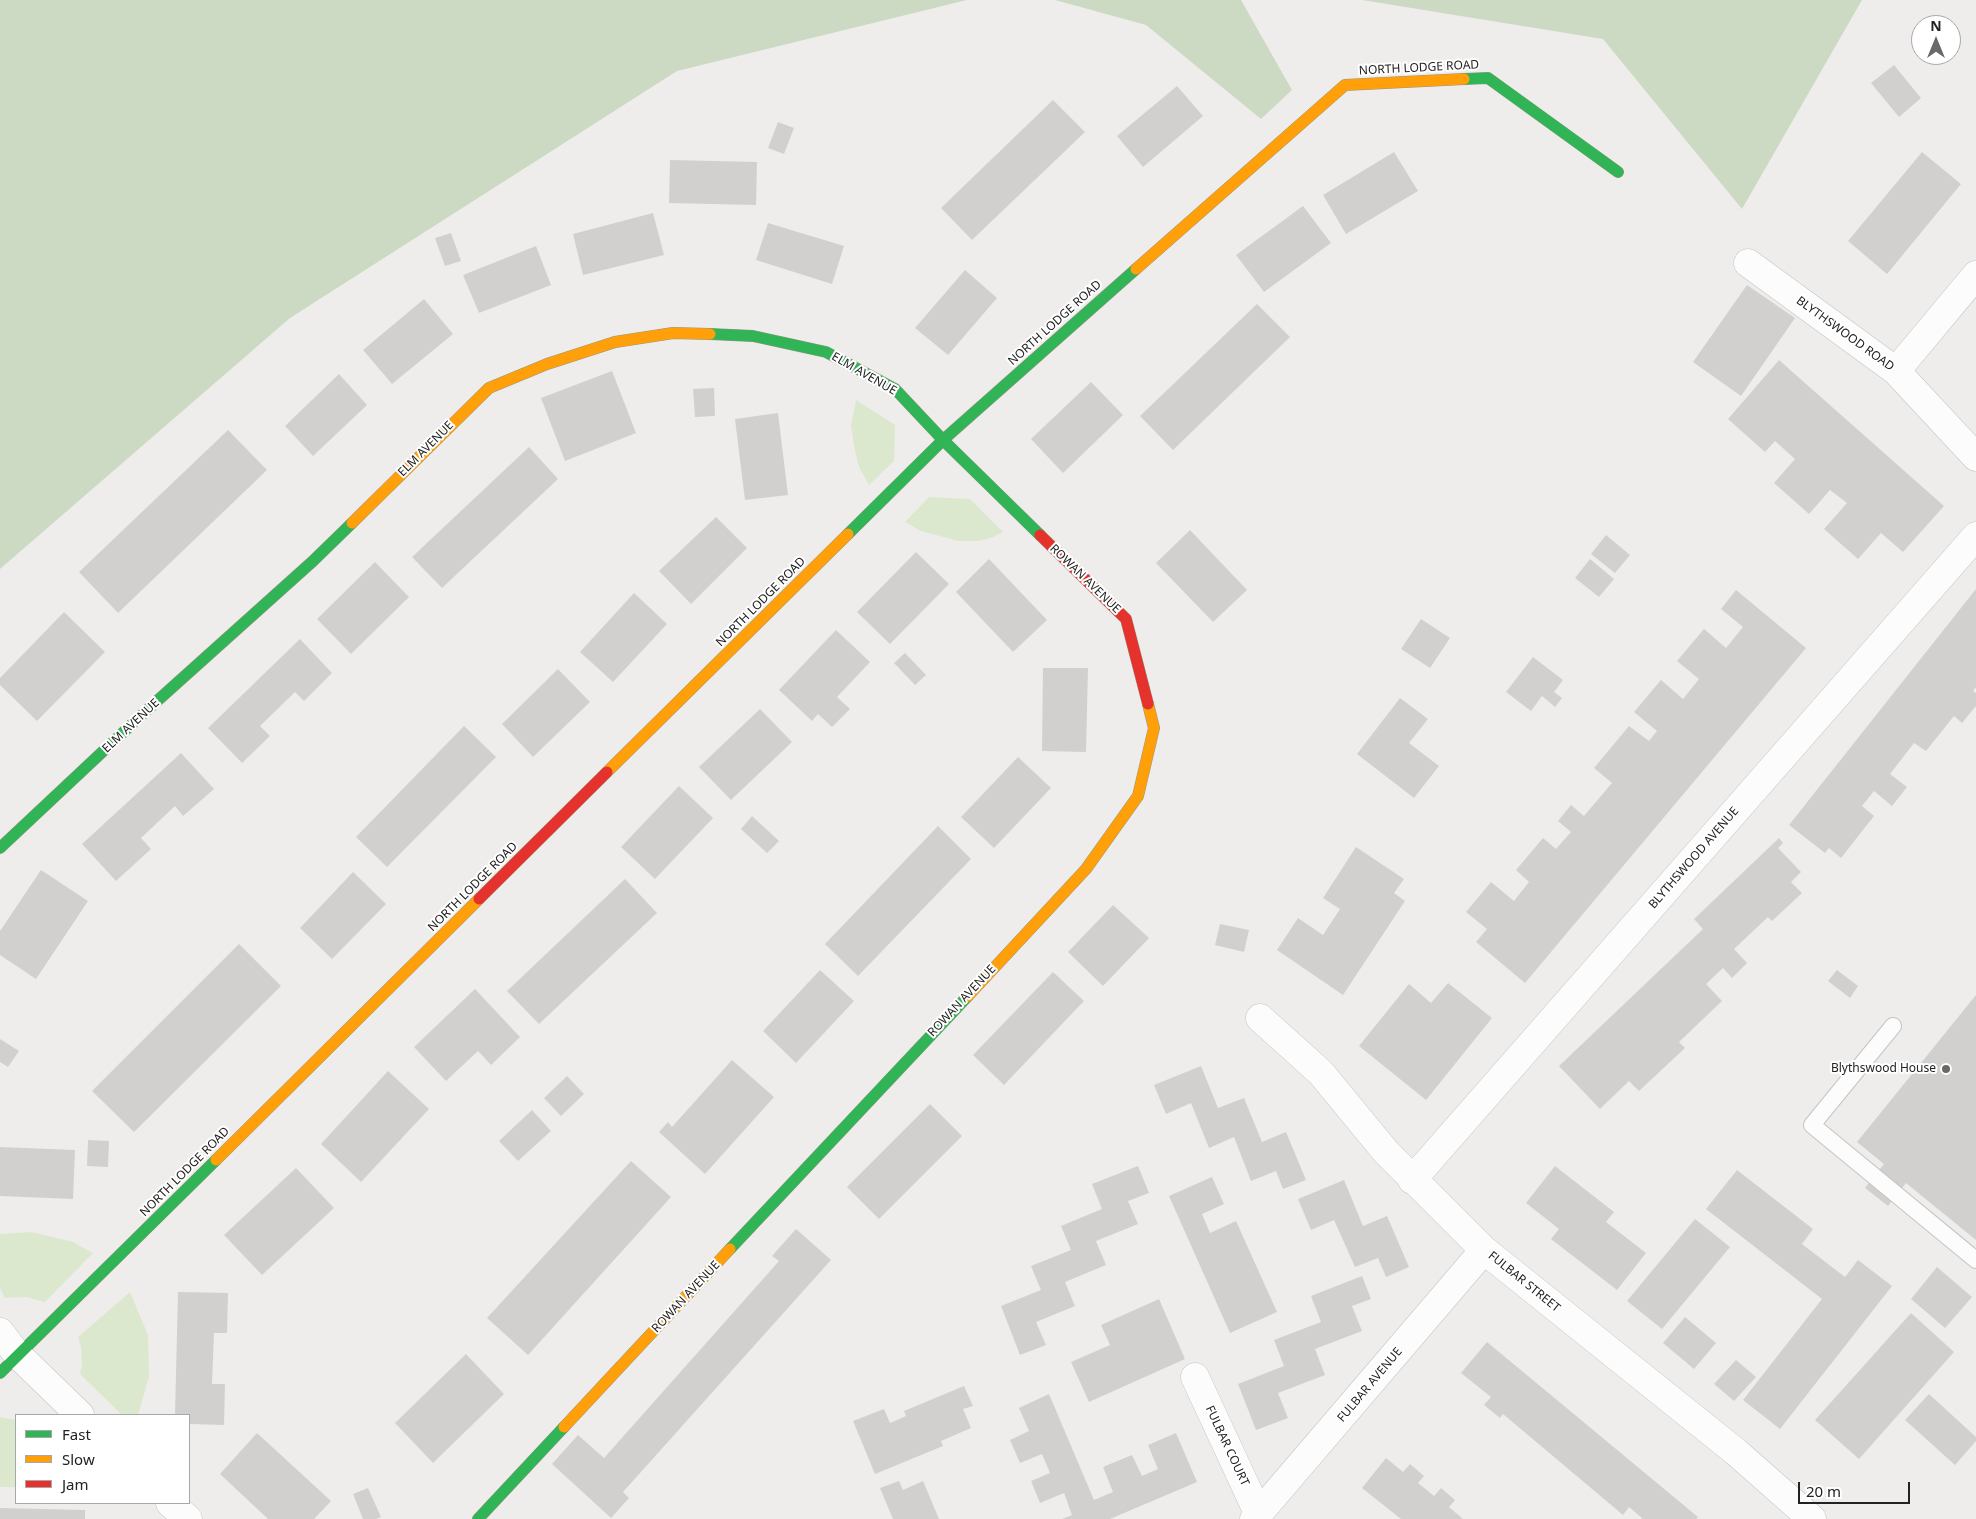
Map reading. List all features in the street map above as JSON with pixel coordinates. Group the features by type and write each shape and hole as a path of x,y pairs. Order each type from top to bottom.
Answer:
{"street":[{"name":"NORTH LODGE ROAD","path":"9,1363 943,440 1345,85 1488,78 1618,172"},
{"name":"BLYTHSWOOD ROAD","path":"1748,263 1896,371 1976,457"},
{"path":"1896,371 1976,275"},
{"name":"ELM AVENUE","path":"0,848 147,710 313,561 488,388 547,364 614,342 673,333 753,336 826,352 895,389 943,440"},
{"name":"ROWAN AVENUE","path":"478,1519 1086,869 1138,796 1154,728 1126,619 943,440"},
{"name":"BLYTHSWOOD AVENUE","path":"1412,1180 1976,536"},
{"name":"FULBAR STREET","path":"1260,1018 1321,1073 1386,1152 1484,1250 1736,1452 1812,1519"},
{"name":"FULBAR AVENUE","path":"1257,1517 1484,1250"},
{"path":"0,1332 9,1363 79,1414"},
{"name":"FULBAR COURT","path":"1195,1377 1257,1517"},
{"path":"171,1504 188,1519"}],"lane":[{"path":"1893,1026 1812,1125 1976,1260"}],"green space":[{"path":"0,0 967,0 677,71 290,318 0,569"},
{"path":"1055,0 1241,0 1292,90 1261,119 1146,25"},
{"path":"1362,0 1862,0 1742,209 1603,39"},
{"path":"856,400 895,425 894,461 869,485 859,467 854,447 851,425"},
{"path":"929,497 970,499 1003,532 979,541 958,541 921,531 905,522"},
{"path":"32,1232 73,1242 93,1253 45,1302 26,1297 5,1298 0,1288 0,1234"},
{"path":"130,1292 148,1335 149,1376 138,1414 121,1414 80,1374 82,1366 81,1347 78,1337"},
{"path":"0,1417 15,1420 15,1487 0,1487"}],"building":[{"path":"1894,65 1921,98 1899,117 1871,83"},
{"path":"1177,86 1203,116 1143,167 1117,136"},
{"path":"1053,100 1085,132 972,240 941,208"},
{"path":"778,122 794,128 784,154 768,148"},
{"path":"1394,152 1418,191 1346,234 1323,195"},
{"path":"1922,152 1961,184 1887,274 1848,241"},
{"path":"670,160 757,162 756,205 669,203"},
{"path":"1303,206 1331,243 1264,292 1236,255"},
{"path":"653,213 664,255 583,275 573,234"},
{"path":"768,223 844,246 832,284 756,260"},
{"path":"451,233 461,261 445,266 435,238"},
{"path":"536,246 551,285 479,313 463,275"},
{"path":"965,270 997,298 948,355 915,328"},
{"path":"1747,285 1795,318 1741,396 1693,362"},
{"path":"424,299 453,334 392,384 363,350"},
{"path":"1257,304 1290,337 1173,450 1140,416"},
{"path":"1779,360 1944,506 1903,552 1881,533 1858,559 1824,529 1847,503 1830,490 1809,514 1774,483 1795,459 1775,441 1765,452 1728,419"},
{"path":"612,371 636,433 565,461 541,398"},
{"path":"339,374 367,405 313,456 285,426"},
{"path":"1091,382 1123,415 1063,473 1031,439"},
{"path":"714,388 715,416 695,417 693,389"},
{"path":"778,413 788,495 745,500 735,419"},
{"path":"228,430 267,470 118,613 79,572"},
{"path":"529,447 558,479 442,588 412,557"},
{"path":"716,517 747,548 691,604 659,571"},
{"path":"1190,530 1247,590 1213,622 1156,563"},
{"path":"1606,535 1630,555 1615,573 1591,554"},
{"path":"916,552 949,584 890,644 857,612"},
{"path":"989,559 1047,620 1013,652 956,592"},
{"path":"1590,559 1614,579 1599,597 1575,578"},
{"path":"375,562 409,597 351,654 317,619"},
{"path":"1976,589 1976,687 1973,691 1976,693 1976,706 1962,723 1954,716 1926,751 1914,743 1890,774 1907,787 1892,806 1874,791 1862,806 1874,816 1841,858 1829,848 1825,853 1789,825"},
{"path":"1736,590 1806,648 1525,983 1476,942 1487,929 1466,912 1491,882 1514,901 1529,882 1516,870 1543,838 1556,849 1571,832 1558,821 1571,805 1584,816 1612,783 1594,768 1629,726 1649,741 1657,731 1634,712 1661,680 1683,699 1699,679 1677,661 1704,629 1726,648 1743,627 1721,609"},
{"path":"634,593 667,624 613,682 580,652"},
{"path":"64,612 105,652 37,721 0,685 0,678"},
{"path":"1421,619 1450,638 1430,668 1401,649"},
{"path":"836,630 870,662 837,697 850,709 832,727 818,714 812,721 779,690"},
{"path":"300,639 332,673 304,701 295,692 260,726 270,736 242,763 208,728"},
{"path":"905,653 926,675 915,685 894,663"},
{"path":"1533,657 1563,680 1554,692 1562,698 1555,707 1542,696 1531,711 1506,692"},
{"path":"1043,668 1088,668 1086,752 1042,751"},
{"path":"558,669 590,702 533,757 502,724"},
{"path":"1400,698 1428,719 1409,743 1439,766 1414,798 1357,754"},
{"path":"760,709 792,742 731,800 699,767"},
{"path":"464,726 496,757 387,867 356,837"},
{"path":"181,753 214,789 183,816 175,806 141,838 151,849 116,881 82,844"},
{"path":"1018,757 1051,788 994,848 961,817"},
{"path":"679,786 713,818 655,879 621,847"},
{"path":"752,816 779,841 767,853 741,829"},
{"path":"938,826 971,859 858,976 825,944"},
{"path":"1779,838 1783,843 1778,848 1801,872 1791,882 1802,893 1772,921 1768,917 1734,949 1747,963 1732,978 1723,968 1706,984 1722,1001 1679,1042 1685,1048 1639,1091 1629,1081 1600,1109 1559,1066 1703,929 1694,919"},
{"path":"1356,847 1404,879 1394,893 1405,901 1343,995 1277,950 1298,918 1323,935 1340,909 1323,898"},
{"path":"41,870 88,901 36,979 0,955 0,931"},
{"path":"353,872 386,904 332,959 300,928"},
{"path":"625,879 657,913 539,1024 507,991"},
{"path":"1113,905 1149,938 1103,986 1068,952"},
{"path":"1220,924 1249,930 1244,952 1215,945"},
{"path":"239,944 281,986 134,1132 92,1091"},
{"path":"820,970 854,1001 796,1063 763,1031"},
{"path":"1837,970 1858,986 1850,998 1828,981"},
{"path":"1053,972 1084,1001 1004,1085 973,1055"},
{"path":"1448,983 1492,1018 1426,1100 1359,1046 1409,984 1431,1003"},
{"path":"475,989 520,1037 491,1065 478,1051 446,1081 414,1047"},
{"name":"Blythswood House","path":"1976,995 1976,1240 1906,1183 1888,1206 1865,1188 1884,1164 1857,1142"},
{"path":"0,1039 19,1051 8,1067 0,1062"},
{"path":"732,1060 774,1097 705,1174 659,1132 668,1122 672,1127"},
{"path":"1201,1066 1218,1108 1244,1098 1262,1142 1286,1132 1306,1180 1283,1189 1276,1171 1251,1181 1234,1137 1209,1148 1191,1103 1166,1114 1154,1085"},
{"path":"388,1071 429,1109 361,1182 321,1144"},
{"path":"567,1076 584,1094 561,1116 544,1098"},
{"path":"930,1104 962,1136 879,1219 847,1187"},
{"path":"532,1110 551,1131 518,1161 499,1141"},
{"path":"88,1140 109,1141 108,1167 87,1166"},
{"path":"0,1147 75,1150 73,1199 0,1196"},
{"path":"631,1161 671,1197 528,1355 487,1318"},
{"path":"1138,1166 1149,1193 1128,1201 1138,1224 1096,1241 1106,1265 1065,1282 1075,1306 1036,1322 1046,1345 1020,1355 1001,1306 1041,1290 1031,1266 1071,1250 1061,1226 1102,1209 1092,1184"},
{"path":"1555,1166 1614,1212 1606,1222 1646,1253 1617,1290 1551,1239 1559,1229 1526,1203"},
{"path":"296,1168 334,1208 262,1275 224,1235"},
{"path":"1737,1170 1813,1229 1802,1244 1845,1277 1858,1260 1892,1286 1780,1429 1743,1400 1822,1299 1706,1209"},
{"path":"1212,1177 1224,1204 1202,1214 1210,1233 1236,1221 1277,1312 1230,1333 1169,1196"},
{"path":"1344,1180 1363,1226 1387,1216 1409,1267 1386,1277 1378,1258 1355,1267 1334,1220 1311,1230 1298,1199"},
{"path":"1695,1219 1730,1247 1662,1329 1627,1301"},
{"path":"796,1229 831,1260 623,1492 629,1498 611,1518 552,1464 578,1435 604,1458 779,1261 772,1256"},
{"path":"1937,1267 1972,1297 1945,1328 1911,1299"},
{"path":"1362,1276 1371,1299 1352,1306 1362,1331 1315,1349 1325,1375 1278,1393 1288,1418 1256,1430 1238,1384 1284,1366 1274,1340 1321,1322 1311,1296"},
{"path":"178,1292 228,1293 227,1333 214,1333 212,1384 225,1384 224,1425 190,1424 190,1414 175,1414"},
{"path":"1159,1299 1185,1359 1089,1402 1071,1362 1110,1345 1101,1325"},
{"path":"1911,1313 1954,1352 1859,1459 1815,1420"},
{"path":"1685,1317 1716,1343 1694,1369 1663,1343"},
{"path":"1487,1342 1698,1517 1696,1519 1641,1519 1629,1507 1623,1515 1503,1414 1500,1418 1484,1405 1491,1397 1461,1373"},
{"path":"466,1354 504,1394 433,1463 395,1423"},
{"path":"1736,1360 1756,1377 1734,1401 1714,1384"},
{"path":"964,1386 973,1406 963,1409 971,1428 941,1441 943,1446 875,1474 853,1421 884,1409 890,1423 906,1416 904,1411"},
{"path":"1049,1394 1094,1500 1113,1492 1103,1467 1132,1455 1142,1476 1158,1469 1148,1445 1176,1433 1197,1482 1110,1519 1062,1519 1072,1515 1064,1493 1040,1503 1031,1481 1050,1473 1042,1454 1020,1463 1010,1440 1029,1431 1019,1408"},
{"path":"1929,1394 1976,1437 1976,1441 1955,1465 1905,1420"},
{"path":"257,1433 331,1501 314,1519 268,1519 220,1474"},
{"path":"1386,1458 1403,1472 1410,1464 1424,1476 1418,1483 1434,1496 1441,1488 1455,1500 1449,1507 1463,1519 1401,1519 1362,1488"},
{"path":"899,1481 903,1490 923,1481 939,1519 893,1519 880,1488"},
{"path":"368,1488 381,1517 376,1519 363,1519 353,1494"},
{"path":"0,1508 85,1510 85,1519 0,1519"}],"traffic: fast":[{"path":"1464,79 1488,78 1618,172"},
{"path":"848,534 943,440 1136,269"},
{"path":"710,334 753,336 826,352 895,389 943,440 1040,535"},
{"path":"0,848 147,710 313,561 352,523"},
{"path":"730,1249 967,997"},
{"path":"0,1373 216,1160"},
{"path":"478,1519 564,1427"}],"traffic: slow":[{"path":"1136,269 1345,85 1464,79"},
{"path":"352,523 489,388 547,364 615,342 673,333 710,334"},
{"path":"607,772 848,534"},
{"path":"967,997 1086,869 1138,796 1154,728 1148,704"},
{"path":"216,1160 479,899"},
{"path":"564,1427 730,1249"}],"traffic: jam":[{"path":"1040,535 1126,619 1148,704"},
{"path":"479,899 607,772"}],"place":[{"name":"Blythswood House","path":"1946,1069"}]}
